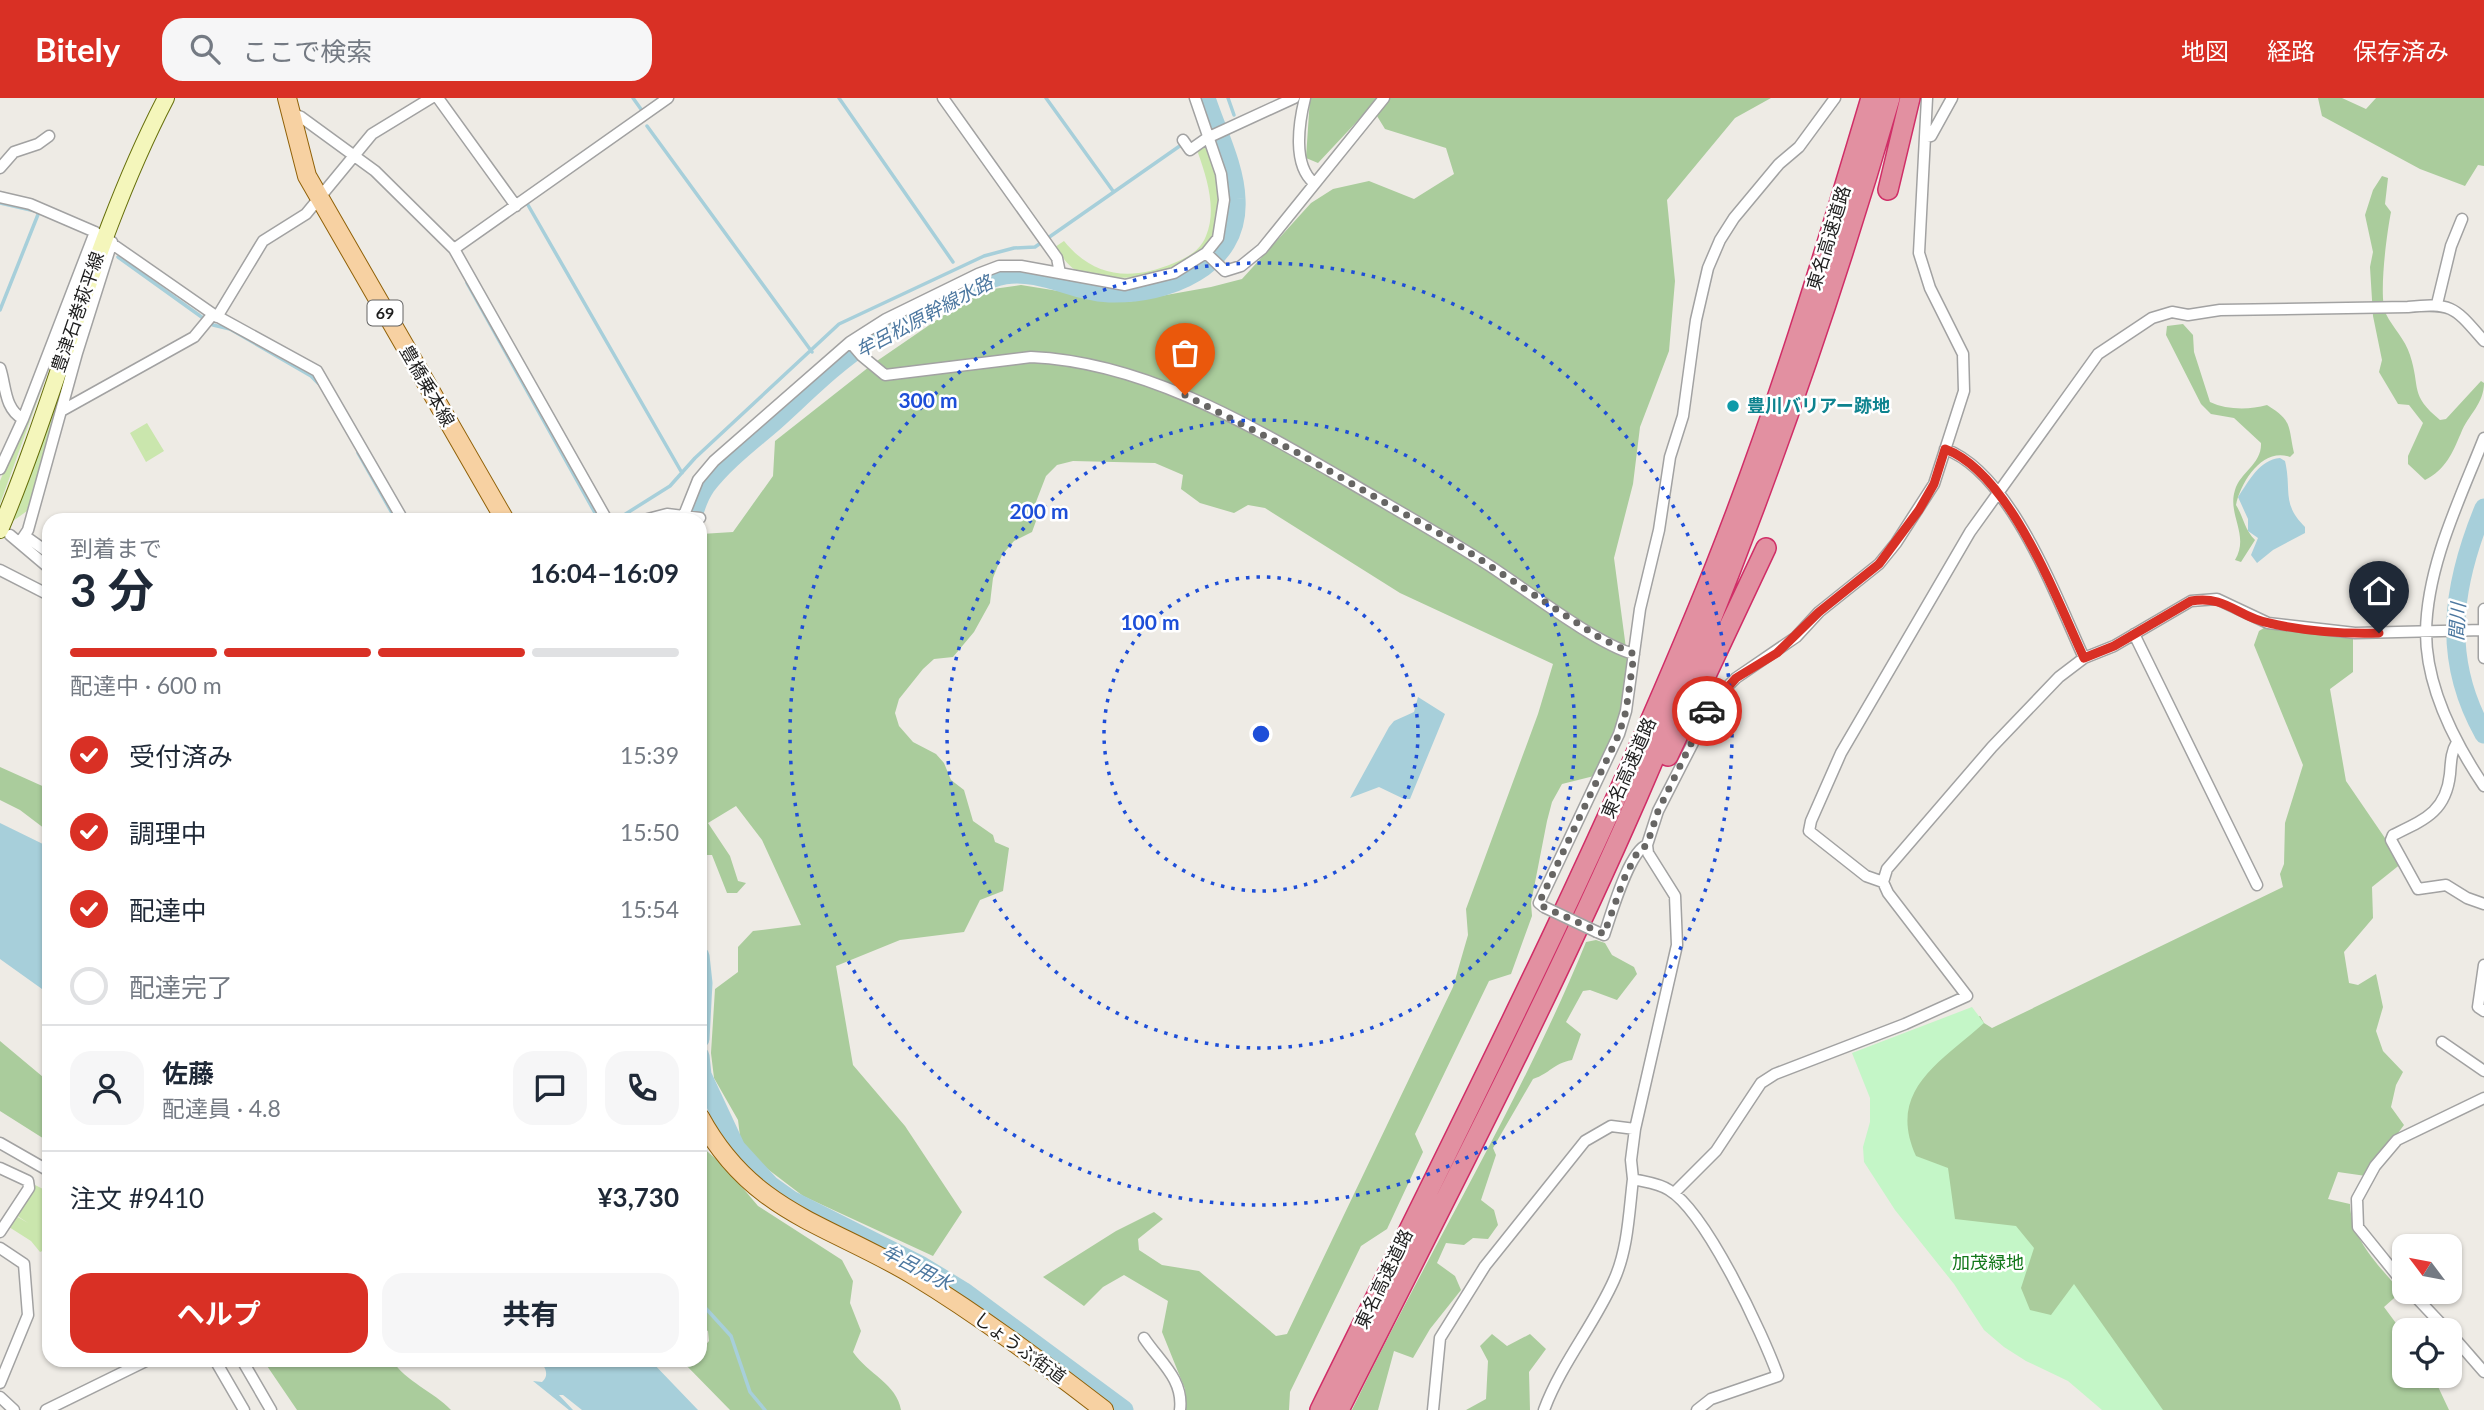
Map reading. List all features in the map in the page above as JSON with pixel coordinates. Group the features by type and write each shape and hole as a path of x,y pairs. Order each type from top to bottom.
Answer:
{"highway":[{"name":"東名高速道路","path":"1320,1410 1563,914 1673,669 1766,429 1822,262 1871,98"},
{"name":"東名高速道路","path":"1339,1410 1461,1170 1619,837 1694,663 1783,434 1839,268 1889,98"},
{"path":"1888,190 1910,98"},
{"path":"1619,837 1663,767 1766,548"}],"main road":[{"name":"豊津石巻萩平線","path":"14,536 33,444 103,237 124,183 166,98"},
{"name":"豊橋乗本線","path":"289,106 307,176 501,513"},
{"name":"しょうぶ街道","path":"707,1127 746,1178 767,1197 823,1230 911,1273 1104,1410"}],"street":[{"path":"63,410 194,337 215,316 263,241 306,214 352,156 382,127 417,110 431,98"},
{"path":"438,98 516,206"},
{"path":"454,249 668,98"},
{"path":"943,98 1057,258 1060,273"},
{"path":"685,513 698,480 714,461 851,344 886,319 999,266 1021,265 1125,285 1174,273 1208,254 1218,238 1224,200 1221,174 1195,98"},
{"path":"1185,143 1190,150 1210,137 1294,98"},
{"path":"1305,98 1301,116 1300,155 1305,172 1314,183"},
{"path":"1208,254 1225,271 1241,266 1262,249 1384,98"},
{"path":"1647,845 1638,851 1624,879 1604,934 1539,903 1619,734 1626,711 1670,457 1683,416 1696,320 1708,268 1720,240 1734,218 1779,164 1799,147 1835,98"},
{"path":"1544,1410 1553,1388 1592,1325 1616,1277 1622,1256 1633,1179 1631,1160 1635,1129 1646,1070 1671,982 1677,945 1675,896 1652,860 1647,845 1658,811 1716,698 1736,678 1796,637 1819,612 1879,564 1934,484 1964,391 1966,368 1963,354 1930,288 1919,253 1927,98"},
{"path":"1925,137 1931,136 1952,98"},
{"path":"289,106 400,193 454,249 603,513"},
{"path":"0,168 14,152 38,144 49,136"},
{"path":"0,197 30,204 103,237 215,316 317,371 399,513"},
{"path":"2437,304 2451,246 2462,219"},
{"path":"14,536 63,410 103,237"},
{"path":"0,470 103,237"},
{"path":"1674,1193 1716,1151 1750,1097 1768,1078 1967,996 1883,882 1866,876 1809,831 1811,821 1841,753 1970,532 2098,354 2119,338 2162,314 2437,304 2459,313 2484,341"},
{"path":"851,344 885,375 1031,357 1055,358 1117,370 1185,395 1296,452 1449,539 1600,638 1634,654"},
{"path":"0,368 7,400 23,419"},
{"path":"2484,438 2444,544 2428,631 2432,674 2457,741 2484,786"},
{"path":"1945,449 1976,468 2000,492 2046,576 2084,658"},
{"path":"14,536 42,550"},
{"path":"14,536 42,562"},
{"path":"0,570 42,591"},
{"path":"1883,882 1887,869 1992,747 2059,677 2084,658 2134,634 2191,601 2217,599 2268,623 2355,633 2482,630"},
{"path":"2484,609 2484,658"},
{"path":"2134,634 2257,885"},
{"path":"2457,741 2451,753 2445,799 2438,808 2393,835 2391,840 2418,889 2446,885 2467,898 2484,904"},
{"path":"2484,965 2477,1000 2478,1007 2484,1011"},
{"path":"2442,1042 2484,1071"},
{"path":"2392,1269 2358,1227 2357,1199 2375,1166 2397,1140 2484,1098"},
{"path":"1433,1410 1440,1338 1485,1266 1585,1141 1611,1126 1635,1129"},
{"path":"0,1143 42,1167"},
{"path":"0,1168 28,1181 29,1188 0,1232"},
{"path":"1633,1179 1659,1185 1674,1193 1732,1275 1767,1344 1778,1376 1711,1399 1697,1410"},
{"path":"0,1248 24,1264 28,1315 0,1382"},
{"path":"2422,1304 2435,1318"},
{"path":"1144,1338 1168,1367 1177,1384 1180,1410"},
{"path":"2462,1347 2484,1371"},
{"path":"46,1410 135,1367"},
{"path":"219,1367 244,1410"},
{"path":"246,1367 271,1410"},
{"path":"0,1397 14,1410"}],"green space":[{"path":"1310,98 1379,98 1318,163 1306,158"},
{"path":"1390,98 1771,98 1735,118 1667,200 1675,281 1669,351 1640,427 1633,484 1614,558 1629,671 1621,718 1598,775 1562,784 1552,802 1531,903 1532,916 1511,974 1489,981 1415,1134 1423,1152 1387,1229 1361,1246 1290,1392 1289,1410 1186,1410 1185,1389 1162,1332 1168,1301 1124,1275 1103,1287 1084,1306 1043,1277 1116,1231 1154,1212 1163,1219 1138,1239 1139,1250 1162,1265 1199,1271 1276,1336 1287,1334 1453,987 1468,935 1466,909 1538,714 1553,664 1400,593 1265,508 1248,505 1234,513 1200,503 1181,489 1183,475 1155,463 1073,461 1057,465 1046,476 1034,507 1036,521 1032,532 1014,541 1002,555 993,578 990,603 974,632 953,657 934,659 923,669 899,699 895,713 899,726 913,742 936,754 944,763 951,780 964,790 973,821 993,835 995,842 1009,848 1003,891 980,900 964,932 900,940 836,966 853,1065 905,1126 962,1212 933,1256 803,1196 753,1158 741,1144 738,1120 714,1078 711,1053 715,989 738,972 738,947 753,931 801,925 762,840 736,806 708,823 730,856 738,881 746,883 737,893 727,893 712,855 707,855 707,534 733,532 773,476 775,441 874,363 979,291 1021,285 1127,302 1211,287 1242,279 1311,203 1333,189 1369,181 1414,199 1454,174 1446,148 1385,129 1377,116"},
{"path":"2318,98 2342,98 2366,109 2376,98 2484,98 2484,166 2478,165 2465,186 2420,169 2322,116"},
{"path":"1206,145 1218,187 1219,220 1209,246 1195,258 1159,273 1117,278 1082,273 1073,269 1055,247 1064,241 1088,263 1114,273 1128,274 1158,269 1193,253 1206,236 1211,216 1207,183 1198,153 1200,147"},
{"path":"2382,176 2388,178 2385,204 2391,212 2384,264 2384,306 2386,314 2408,349 2420,397 2440,420 2446,419 2481,381 2484,383 2479,403 2451,454 2438,471 2425,480 2408,464 2408,456 2423,423 2409,405 2398,404 2379,372 2382,360 2373,316 2370,267 2373,252 2365,215 2373,190"},
{"path":"91,252 0,504 0,481"},
{"path":"105,252 27,511 13,521"},
{"path":"2183,324 2193,335 2194,352 2210,402 2238,408 2267,405 2281,415 2290,430 2294,453 2290,457 2280,455 2262,461 2248,477 2239,496 2236,505 2255,540 2241,562 2235,560 2240,542 2233,499 2241,478 2258,457 2261,443 2234,418 2211,414 2201,404 2166,335 2167,326"},
{"path":"147,423 164,451 146,462 130,433"},
{"path":"2267,626 2353,638 2353,672 2330,689 2346,781 2402,863 2372,887 2373,918 2344,952 2349,983 2358,985 2376,974 2383,1007 2376,1031 2383,1051 2403,1072 2396,1085 2391,1107 2404,1125 2366,1176 2338,1172 2328,1199 2350,1204 2355,1229 2361,1241 2392,1282 2392,1300 2384,1307 2392,1318 2392,1388 2439,1388 2449,1410 2156,1410 2051,1323 2024,1314 1907,1165 1899,1082 1948,1037 1980,1016 1984,1023 1992,1028 2283,887 2280,874 2284,864 2285,823 2303,765 2254,645 2259,631"},
{"path":"0,767 42,786 42,827 20,810 0,800"},
{"path":"1596,940 1605,943 1612,955 1634,967 1637,974 1617,1000 1590,990 1583,991 1566,1022 1581,1034 1572,1060 1533,1079 1493,1148 1496,1155 1481,1200 1494,1210 1498,1225 1488,1239 1473,1238 1464,1245 1446,1243 1437,1263 1455,1276 1461,1290 1430,1329 1413,1358 1394,1351 1378,1410 1352,1410 1503,1120 1586,942"},
{"name":"加茂緑地","path":"1972,1007 1984,1023 1936,1065 1913,1095 1908,1113 1909,1133 1916,1156 1948,1168 1955,1219 2016,1226 2034,1248 2021,1288 2030,1310 2051,1315 2074,1284 2163,1410 2102,1410 2068,1381 2004,1347 1984,1330 1954,1284 1895,1210 1864,1162 1863,1147 1870,1122 1870,1098 1852,1053"},
{"path":"0,1041 42,1076 42,1138 0,1111"},
{"path":"707,1151 726,1168 758,1206 842,1260 853,1281 850,1303 861,1331 853,1352 894,1393 901,1410 730,1410 688,1367 707,1367"},
{"path":"35,1185 42,1188 42,1251 9,1227 16,1216 28,1223 16,1215"},
{"path":"1492,1334 1507,1346 1530,1334 1546,1349 1529,1372 1530,1410 1466,1410 1486,1399 1488,1361 1480,1346"},
{"path":"268,1367 397,1367 451,1410 297,1410"}],"water":[{"path":"2280,458 2285,461 2290,503 2305,527 2305,533 2273,550 2257,563 2251,555 2258,538 2248,531 2248,519 2238,497 2260,467"},
{"path":"1418,697 1445,714 1410,799 1404,799 1379,787 1350,798 1389,727 1394,721 1414,712"},
{"path":"0,823 42,844 42,989 0,959"},
{"path":"657,1367 698,1410 582,1410 563,1395 559,1395 573,1410 569,1410 533,1381 542,1382 546,1376 545,1368"}],"waterway":[{"path":"633,98 643,112"},
{"path":"839,98 953,262"},
{"path":"1046,98 1113,191"},
{"name":"牟呂松原幹線水路","path":"694,513 701,494 722,468 832,370 881,334 935,304 974,285 1005,275 1018,274 1096,292 1154,289 1196,272 1213,259 1226,243 1234,223 1236,199 1229,161 1206,98"},
{"path":"1228,98 1234,115"},
{"path":"647,126 812,352"},
{"path":"627,513 670,486 695,458 839,324 984,256 1014,248 1035,247 1184,143"},
{"path":"0,203 35,211"},
{"path":"528,205 682,473"},
{"path":"0,310 39,212"},
{"path":"118,257 203,318"},
{"path":"467,283 595,513"},
{"path":"213,325 230,329 311,376 318,383"},
{"path":"358,453 392,513"},
{"name":"間川","path":"2484,508 2464,566 2456,622 2461,678 2470,706 2484,734"},
{"name":"牟呂用水","path":"707,1086 736,1148 770,1185 791,1200 922,1266 963,1291 1124,1410"},
{"path":"712,1125 722,1118"},
{"path":"707,1310 731,1336 750,1392 765,1410"}],"way so far":[{"path":"1185,395 1296,452 1449,539 1600,638 1624,652 1634,654 1626,711 1619,734 1539,903 1544,907 1604,934 1624,879 1638,851 1643,845 1647,845 1658,811 1707,711"}],"place":[{"name":"豊川バリアー跡地","path":"1733,406"}],"route":[{"path":"1707,711 1736,678 1777,653 1819,612 1854,587 1879,564 1919,510 1934,484 1945,449 1953,451 1982,472 2000,492 2046,576 2084,658 2114,646 2191,601 2205,599 2217,599 2256,620 2268,623 2355,633 2379,633"}]}
